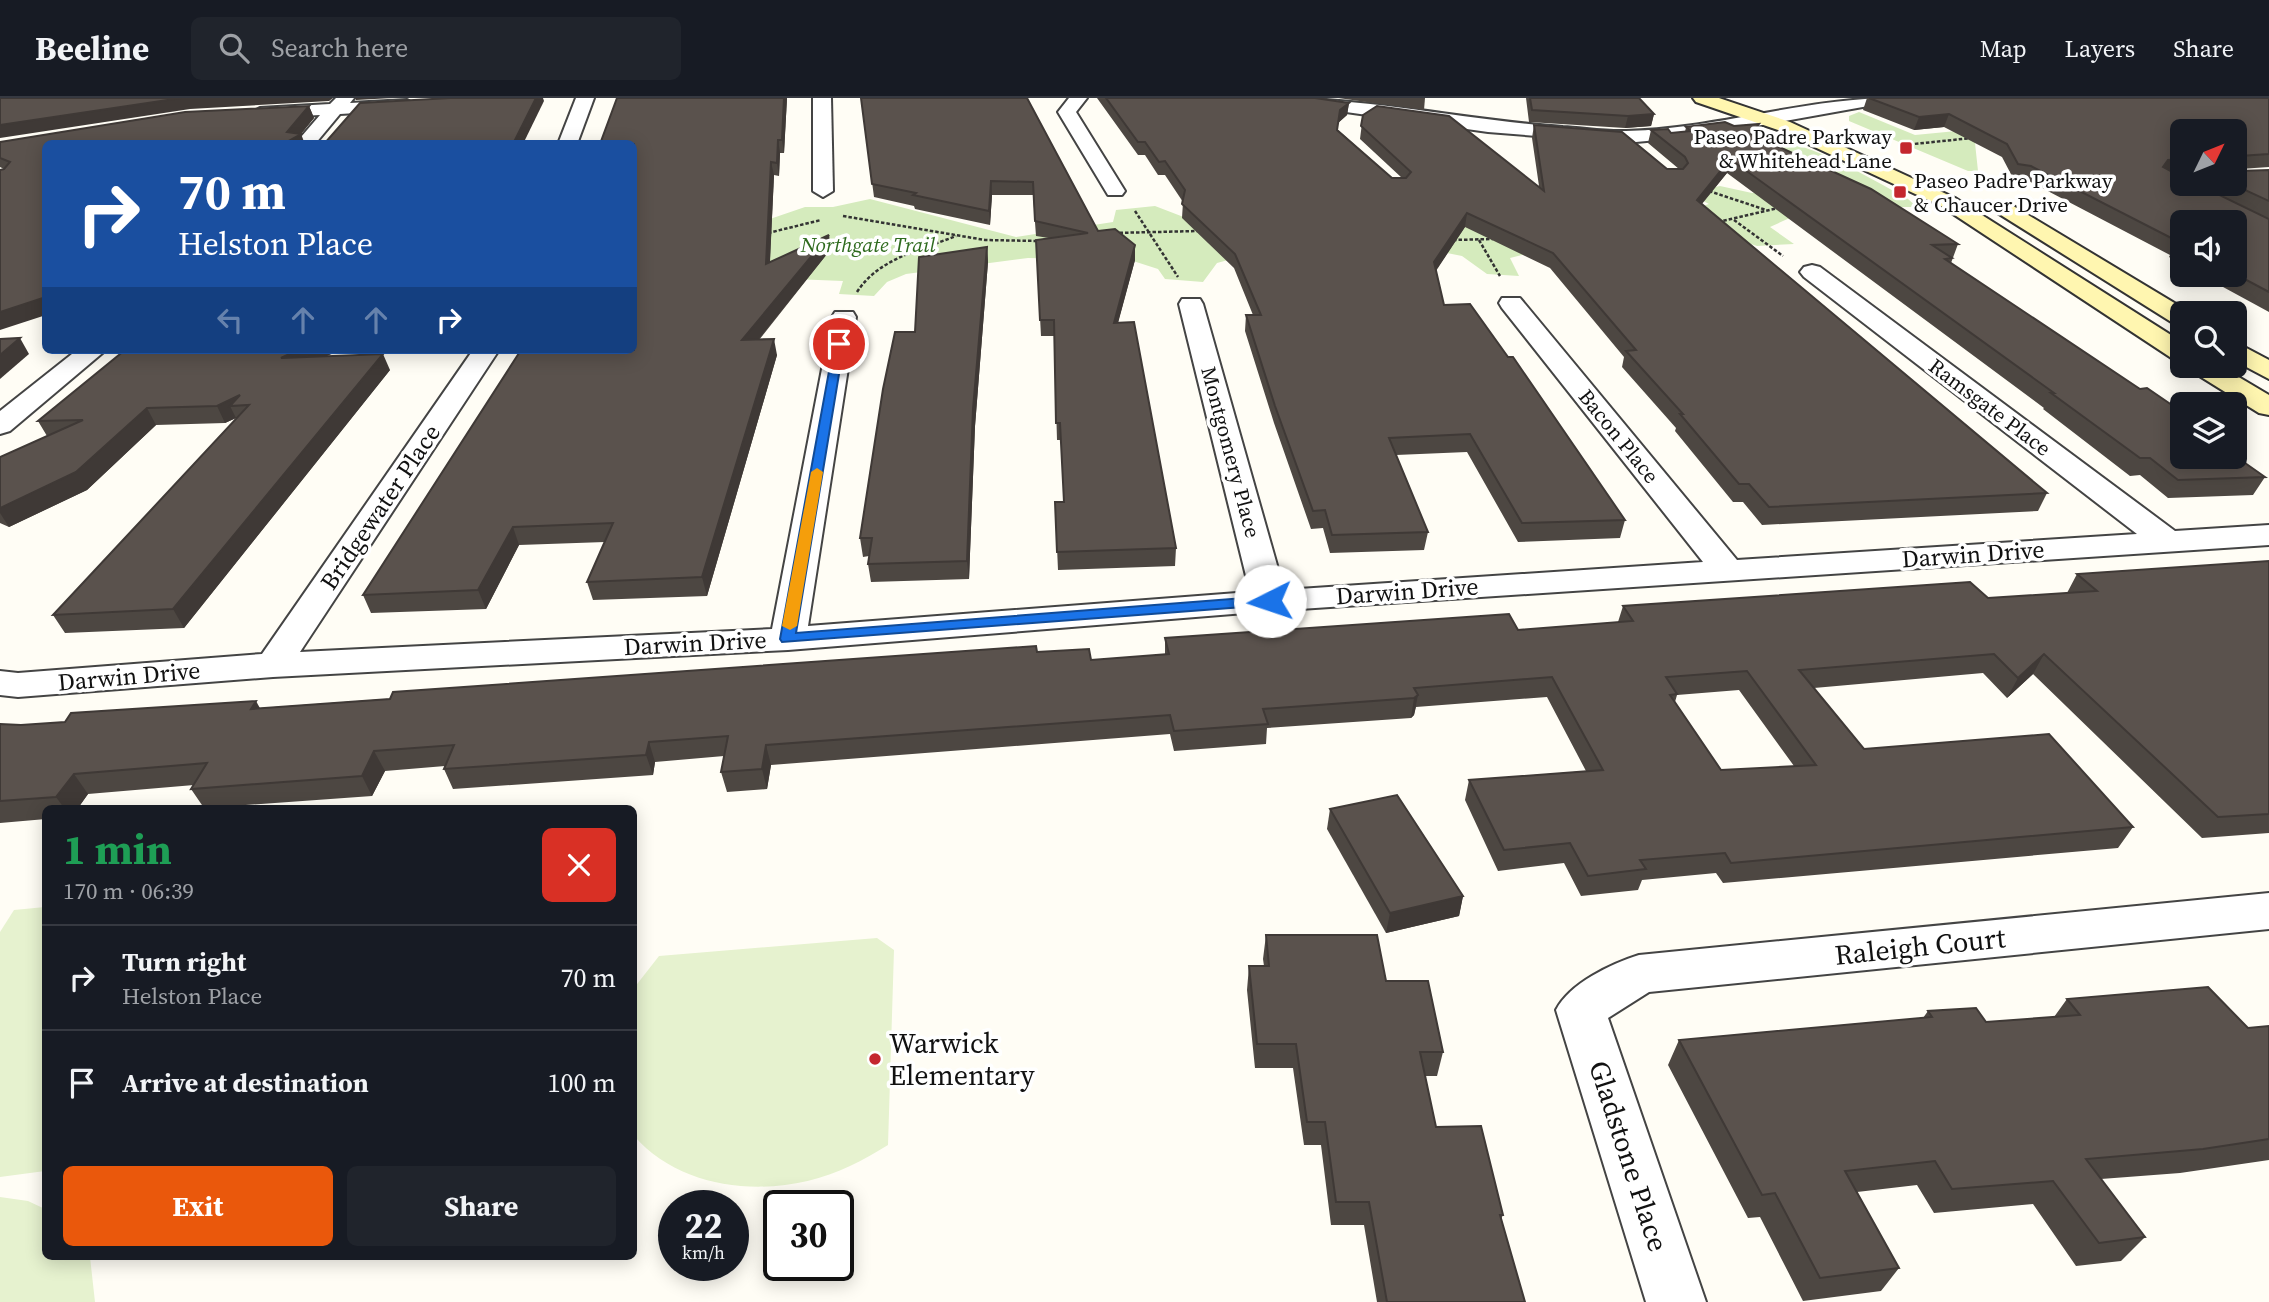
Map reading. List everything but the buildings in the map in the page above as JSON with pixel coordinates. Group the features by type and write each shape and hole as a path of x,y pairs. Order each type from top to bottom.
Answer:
{"main road":[{"path":"1702,98 1768,120 1948,202 2170,345"},
{"path":"1752,98 1802,113 1886,149"},
{"path":"1967,188 2170,311"},
{"path":"2247,357 2269,371"},
{"path":"2221,378 2269,408"}],"street":[{"path":"568,140 585,98"},
{"path":"822,98 823,191"},
{"path":"1078,98 1067,112 1115,191"},
{"path":"1282,98 1488,127 1625,137 1768,120 1885,98"},
{"path":"243,114 340,103 428,104"},
{"path":"308,140 340,103"},
{"path":"1350,123 1375,109"},
{"path":"1488,127 1505,109"},
{"path":"1625,137 1644,152"},
{"name":"Ramsgate Place","path":"1812,272 2168,542"},
{"name":"Bacon Place","path":"1511,303 1727,569"},
{"name":"Montgomery Place","path":"1191,304 1270,601"},
{"path":"788,639 844,317"},
{"path":"0,425 88,354"},
{"name":"Bridgewater Place","path":"273,665 483,354"},
{"name":"Darwin Drive","path":"0,683 18,685 273,665 788,639 1270,601 2269,535"},
{"name":"Raleigh Court","path":"1581,1010 1639,974 2269,911"},
{"name":"Gladstone Place","path":"1581,1010 1676,1302"}],"path":[{"path":"1886,149 1973,137"},
{"path":"1707,190 1767,211"},
{"path":"1115,191 1132,205 1146,231 1192,297 1191,304"},
{"path":"1714,223 1789,204"},
{"path":"842,215 957,236 1004,242 1042,241"},
{"path":"765,234 829,219"},
{"path":"1733,220 1773,251 1812,272"},
{"path":"1105,234 1203,231"},
{"path":"844,317 864,278 957,236"},
{"path":"1447,239 1500,238"},
{"path":"1479,240 1503,281 1511,303"}],"green space":[{"path":"2175,110 1975,143 1978,171 1968,171 1849,121 1849,116 1859,112 1915,135"},
{"name":"Northgate Trail","path":"1748,135 1791,143 1831,158 1908,199 1917,207 1814,207 1770,227 1794,244 1757,246 1739,240 1609,234 1510,258 1519,276 1487,274 1462,256 1397,243 1228,260 1217,263 1203,282 1165,279 1158,269 1130,260 1028,258 906,274 887,282 874,296 839,294 843,281 690,275 770,219 805,207 833,207 870,199 1016,237 1113,222 1116,210 1155,206 1207,226 1650,221 1709,204 1688,193 1720,186 1752,193 1842,183"},
{"path":"42,907 42,1171 0,1177 0,932 14,910"},
{"path":"877,938 894,950 888,1145 855,1164 823,1177 795,1184 765,1187 736,1186 707,1180 680,1170 655,1156 637,1139 637,984 659,956"},
{"path":"0,1197 28,1201 42,1208 42,1260 90,1260 95,1302 0,1302"}],"slow traffic":[{"path":"790,626 817,472"}],"place":[{"name":"Paseo Padre Parkway & Whitehead Lane","path":"1906,148"},
{"name":"Paseo Padre Parkway & Chaucer Drive","path":"1900,192"},
{"name":"Warwick Elementary","path":"875,1059"}],"route":[{"path":"839,344 788,639 1270,601"}]}
